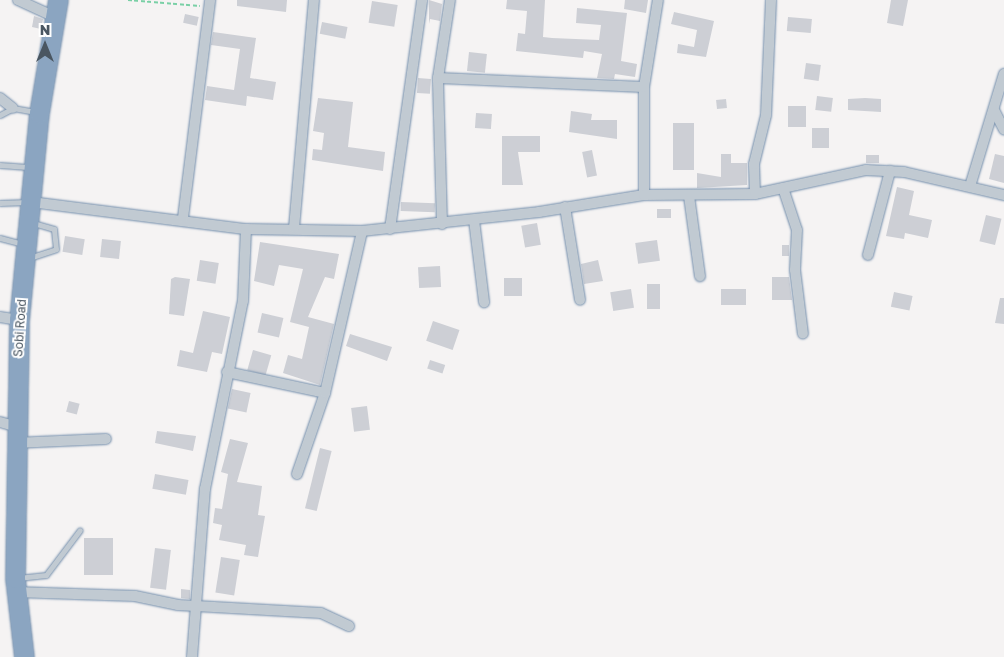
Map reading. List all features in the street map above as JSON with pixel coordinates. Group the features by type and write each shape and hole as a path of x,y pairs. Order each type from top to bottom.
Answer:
{"highway":[{"name":"Sobi Road","path":"24,657 15,585 10,430 39,113 57,8"}],"street":[{"path":"18,0 57,8"},
{"path":"294,228 314,0"},
{"path":"390,229 422,0"},
{"path":"442,224 438,78 450,0"},
{"path":"644,195 644,87 658,0"},
{"path":"755,194 754,164 766,115 771,0"},
{"path":"183,218 210,3"},
{"path":"971,184 1004,74"},
{"path":"438,78 644,87"},
{"path":"0,98 13,108"},
{"path":"994,109 1004,130"},
{"path":"31,202 183,218 246,229 294,228 362,231 474,220 644,195 755,194 849,171 890,171 971,184 1004,195"},
{"path":"868,255 890,171"},
{"path":"783,188 797,230 795,270 803,334"},
{"path":"689,196 700,276"},
{"path":"566,207 580,300"},
{"path":"474,220 484,302"},
{"path":"192,657 199,604 205,489 242,301 246,229"},
{"path":"297,474 325,393 362,231"},
{"path":"0,317 19,320"},
{"path":"227,372 325,393"},
{"path":"10,430 106,439"},
{"path":"15,585 135,596 178,605 199,604 321,613 349,626"}],"lane":[{"path":"0,115 13,108 39,113"},
{"path":"0,165 34,167"},
{"path":"0,203 31,202"},
{"path":"0,238 27,252 49,254 56,249 57,236 54,229 29,222"},
{"path":"15,585 46,575 80,530"}],"path":[{"path":"128,0 210,3"}],"building":[{"path":"237,0 287,0 286,12 237,6"},
{"path":"429,0 442,4 440,21 430,19 429,24"},
{"path":"507,0 545,0 543,37 552,38 599,40 601,25 576,23 577,8 627,13 621,61 637,64 635,77 615,74 614,79 597,78 602,54 584,51 583,58 516,51 518,33 525,34 527,11 506,9"},
{"path":"625,0 648,0 646,13 624,9"},
{"path":"891,0 908,0 903,26 887,23"},
{"path":"372,1 398,5 394,27 369,23"},
{"path":"674,12 714,21 706,57 677,53 678,44 694,47 697,30 671,24"},
{"path":"185,14 199,17 197,26 183,23"},
{"path":"34,16 43,19 41,29 32,27"},
{"path":"788,17 812,19 811,33 787,31"},
{"path":"322,22 348,27 345,39 320,34"},
{"path":"213,32 256,38 250,78 276,82 273,100 247,96 246,106 205,100 207,86 234,90 240,49 211,45"},
{"path":"469,52 487,54 485,73 467,71"},
{"path":"806,63 821,65 819,81 804,79"},
{"path":"418,78 431,79 430,94 417,93"},
{"path":"817,96 833,98 831,112 815,110"},
{"path":"318,98 353,102 348,147 385,152 383,171 312,160 313,149 322,150 324,133 313,131"},
{"path":"726,99 727,108 717,109 716,100"},
{"path":"848,99 881,99 881,112 848,110"},
{"path":"788,106 806,106 806,127 788,127"},
{"path":"571,111 592,114 591,120 617,120 617,139 569,132"},
{"path":"476,113 492,114 491,129 475,128"},
{"path":"673,123 694,123 694,170 673,170"},
{"path":"812,128 829,128 829,148 812,148"},
{"path":"502,136 540,136 540,152 518,152 523,185 502,185"},
{"path":"592,150 597,176 587,177 582,152"},
{"path":"721,154 731,154 731,163 747,163 747,185 697,188 697,173 721,177"},
{"path":"995,154 1004,156 1004,183 989,179"},
{"path":"866,155 879,155 879,163 866,163"},
{"path":"897,187 914,191 909,215 932,220 928,238 905,233 904,239 886,236"},
{"path":"401,202 435,203 435,212 401,211"},
{"path":"657,209 671,209 671,218 657,218"},
{"path":"986,215 1002,219 995,245 979,241"},
{"path":"537,223 541,245 525,247 521,226"},
{"path":"65,236 85,239 82,255 62,252"},
{"path":"102,239 121,241 119,259 100,257"},
{"path":"657,240 660,261 638,264 635,243"},
{"path":"260,242 339,254 334,279 325,277 308,317 334,324 320,385 283,373 288,355 302,359 309,327 290,322 303,269 279,265 274,286 254,281"},
{"path":"782,245 789,245 789,256 782,256"},
{"path":"200,260 219,263 215,284 197,281"},
{"path":"598,260 603,281 584,284 581,264"},
{"path":"440,266 441,287 419,288 418,267"},
{"path":"175,277 190,279 184,316 169,314 171,279"},
{"path":"772,277 789,277 792,300 772,300"},
{"path":"504,278 522,278 522,296 504,296"},
{"path":"647,284 660,284 660,309 647,309"},
{"path":"631,289 634,308 613,311 610,292"},
{"path":"721,289 746,289 746,305 721,305"},
{"path":"894,292 913,296 909,311 891,307"},
{"path":"1000,298 1004,298 1004,324 995,323"},
{"path":"203,311 230,317 222,354 212,352 207,372 177,366 180,350 193,353"},
{"path":"262,313 283,318 279,337 258,332"},
{"path":"433,321 459,330 453,350 426,341"},
{"path":"350,334 392,347 387,361 346,346"},
{"path":"253,350 271,355 265,375 247,370"},
{"path":"430,360 445,365 442,374 427,369"},
{"path":"232,389 251,393 246,413 228,409"},
{"path":"69,401 80,404 77,414 66,412"},
{"path":"367,406 370,430 354,432 351,408"},
{"path":"157,431 196,436 193,451 155,443"},
{"path":"230,439 248,443 237,482 262,486 258,515 265,516 258,557 244,555 246,545 219,540 222,525 213,523 215,508 222,509 228,474 221,472"},
{"path":"320,448 332,451 317,511 305,508"},
{"path":"155,474 188,480 186,495 152,489"},
{"path":"84,538 113,538 113,575 84,575"},
{"path":"155,548 171,550 166,590 150,588"},
{"path":"221,557 240,560 234,596 215,593"},
{"path":"181,589 190,590 190,599 181,598"}]}
